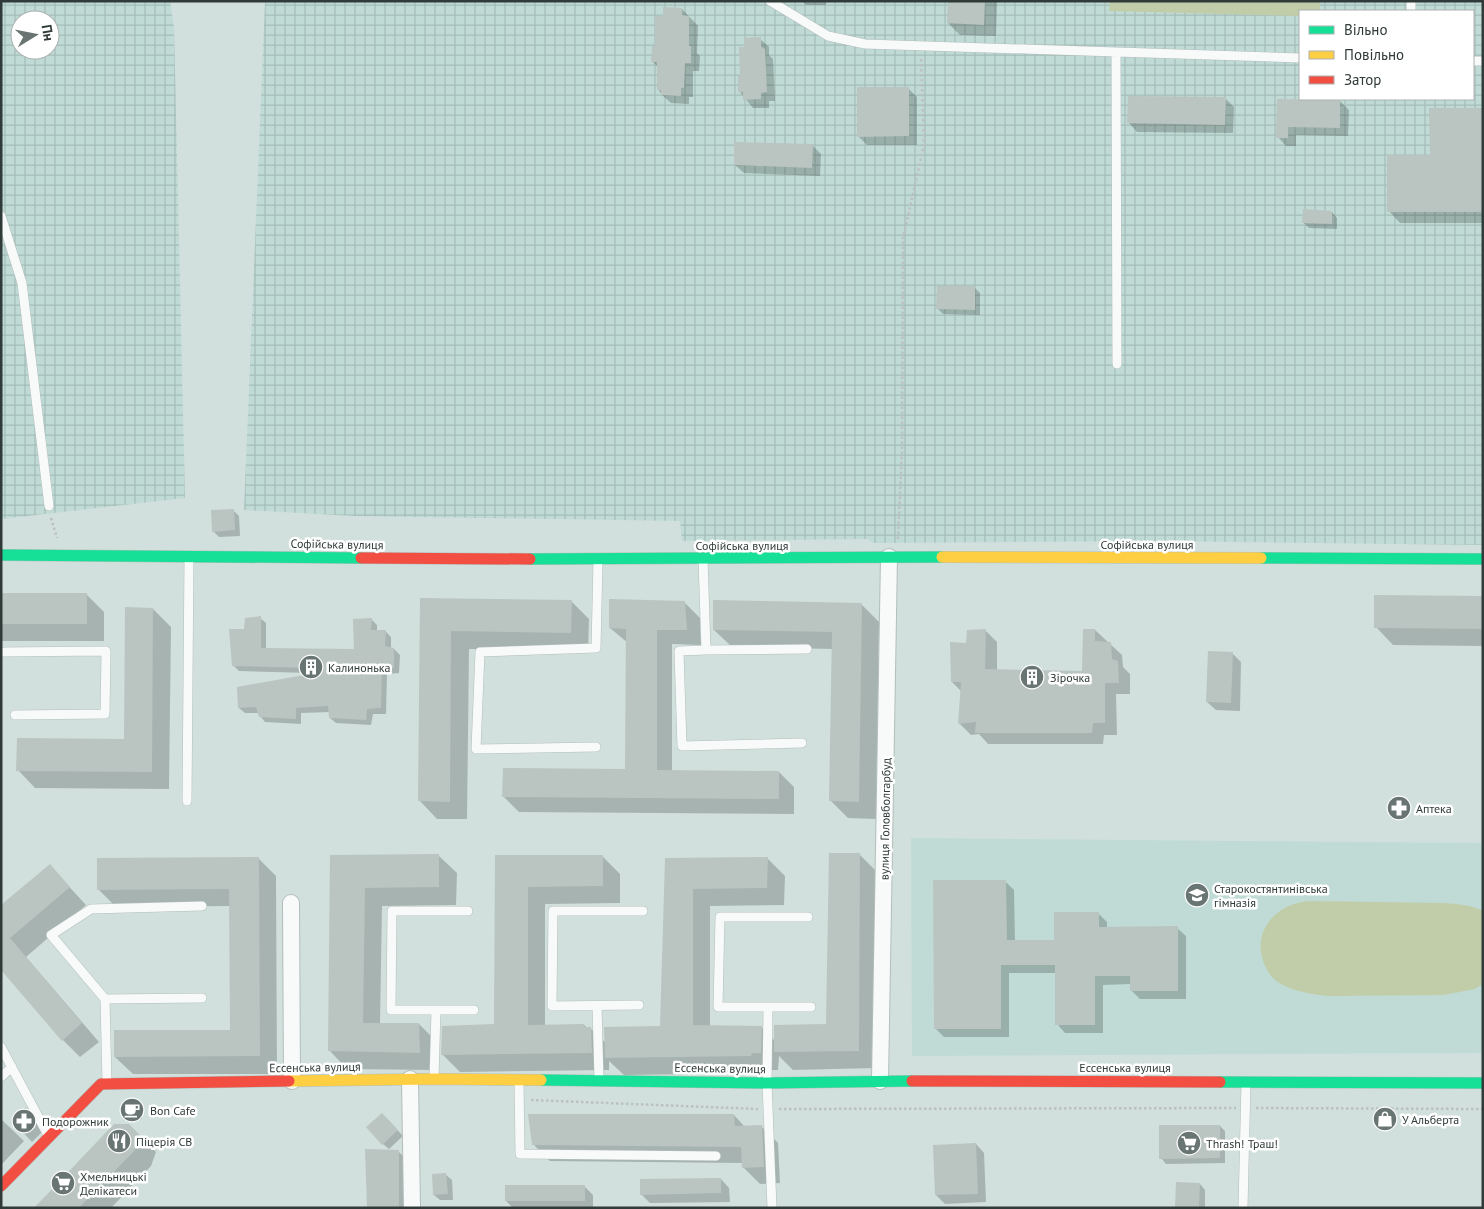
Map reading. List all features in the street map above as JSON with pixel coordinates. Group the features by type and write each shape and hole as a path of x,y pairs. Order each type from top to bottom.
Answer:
{"street":[{"name":"Софійська вулиця","path":"1,555 598,560 703,558 893,550 1483,559"},
{"name":"вулиця Головболгарбуд","path":"880,1081 893,550"},
{"path":"291,903 292,1081"},
{"name":"Ессенська вулиця","path":"107,1083 434,1079 767,1083 880,1081 1483,1083"},
{"path":"410,1080 412,1208"},
{"path":"1,1186 101,1084 107,1083"}],"lane":[{"path":"770,1 828,36 865,44 1299,58"},
{"path":"1116,52 1117,364"},
{"path":"1,216 22,283 49,506"},
{"path":"187,801 189,557"},
{"path":"703,558 706,650"},
{"path":"596,747 476,749 480,652 596,648 598,560"},
{"path":"802,743 682,746 679,651 807,649"},
{"path":"1,652 106,651 104,714 15,715"},
{"path":"107,1083 105,999 51,935 91,909 202,906"},
{"path":"468,911 392,911 391,1010 474,1010"},
{"path":"639,1005 552,1006 552,911 643,911"},
{"path":"808,917 720,917 718,1007 811,1007"},
{"path":"105,999 202,998"},
{"path":"597,1006 598,1080"},
{"path":"768,1007 767,1083 772,1208"},
{"path":"434,1079 436,1010"},
{"path":"1,1047 50,1137"},
{"path":"1,1077 12,1067"},
{"path":"519,1080 520,1154 716,1156"},
{"path":"1243,1208 1246,1081"}],"path":[{"path":"893,550 902,451 903,238 924,145 920,45"},
{"path":"49,506 52,526 64,556"},
{"path":"519,1099 768,1110 1483,1109"}],"shaded area":[{"path":"1,1 170,1 174,27 185,498 1,519"},
{"path":"265,1 1483,1 1483,545 1157,541 873,543 868,539 682,541 680,521 355,516 244,510"},
{"name":"Старокостянтинівська гімназія","path":"911,838 1483,843 1483,1053 912,1056"}],"green space":[{"path":"1110,1 1320,1 1320,10 1299,10 1299,16 1109,11"},
{"path":"1308,901 1445,903 1474,907 1483,911 1483,984 1475,989 1444,995 1329,996 1288,987 1274,979 1269,973 1263,960 1262,936 1266,925 1283,909"}],"building":[{"path":"948,1 985,1 984,25 947,23"},
{"path":"663,7 682,8 682,15 689,16 691,63 685,63 684,88 681,88 681,96 661,95 661,90 657,90 657,62 651,62 652,46 655,46 655,16 663,16"},
{"path":"761,37 761,47 765,49 767,92 761,93 761,99 743,100 743,92 738,92 738,76 740,76 739,47 744,47 744,38"},
{"path":"857,87 909,87 909,136 857,137"},
{"path":"1128,96 1226,97 1225,125 1127,123"},
{"path":"1277,99 1340,100 1340,128 1288,127 1288,138 1276,138"},
{"path":"1429,108 1483,108 1483,212 1387,212 1387,155 1430,155"},
{"path":"734,142 813,144 812,168 734,165"},
{"path":"1303,209 1332,211 1332,224 1302,223"},
{"path":"937,286 975,286 975,310 936,309"},
{"path":"234,509 235,530 212,532 211,510"},
{"path":"1,593 87,593 87,624 1,624"},
{"path":"1374,595 1483,596 1483,629 1374,628"},
{"path":"420,598 572,600 571,633 451,631 450,802 418,801"},
{"path":"609,599 685,601 687,630 657,630 657,770 779,771 779,799 502,797 503,768 625,769 626,629 609,628"},
{"path":"713,600 862,603 859,802 829,801 832,632 713,630"},
{"path":"125,607 153,608 152,772 16,771 17,738 124,739"},
{"name":"Калинонька","path":"261,616 261,648 354,649 353,619 372,618 371,630 386,630 385,646 394,648 394,668 382,669 381,708 367,709 366,720 329,718 328,706 296,708 296,719 259,717 256,707 238,708 237,687 310,674 309,668 232,666 229,629 244,629 245,618"},
{"name":"Зірочка","path":"986,629 985,669 1082,671 1083,629 1095,629 1095,641 1111,642 1112,659 1118,661 1119,683 1105,683 1105,723 1093,723 1092,733 975,733 976,722 958,724 961,682 951,682 950,642 966,643 967,630"},
{"path":"1208,651 1233,652 1231,703 1206,702"},
{"path":"829,853 860,853 859,1051 774,1052 774,1025 826,1024"},
{"path":"439,854 439,887 365,888 363,1023 419,1023 420,1053 328,1051 330,855"},
{"path":"495,855 603,855 603,886 528,887 528,1025 584,1024 584,1027 591,1027 592,1053 441,1055 442,1026 494,1024"},
{"path":"259,857 260,1056 114,1057 114,1030 230,1030 229,889 97,890 97,858"},
{"path":"768,857 767,888 693,889 693,1025 762,1026 761,1053 752,1053 751,1056 605,1058 604,1027 660,1026 665,858"},
{"path":"50,864 70,887 10,938 82,1023 62,1041 1,970 1,905"},
{"path":"933,880 1006,880 1007,940 1054,940 1054,912 1099,912 1099,927 1178,926 1178,991 1130,991 1130,976 1095,976 1095,1025 1055,1025 1055,965 1001,965 1001,1029 934,1029"},
{"name":"Bon Cafe","path":"138,1102 140,1116 126,1118 125,1103"},
{"name":"Подорожник","path":"26,1107 34,1123 23,1134 11,1122"},
{"path":"382,1113 398,1130 382,1145 366,1127"},
{"path":"528,1114 734,1114 735,1126 762,1125 764,1167 742,1168 741,1147 532,1145"},
{"path":"114,1124 129,1124 140,1135 135,1150 79,1208 34,1208"},
{"path":"1159,1125 1220,1125 1220,1158 1159,1159"},
{"path":"976,1143 978,1194 935,1195 933,1145"},
{"path":"365,1149 399,1150 399,1208 367,1208"},
{"path":"446,1173 448,1194 433,1195 432,1174"},
{"path":"721,1178 721,1193 640,1195 640,1179"},
{"path":"1176,1182 1200,1183 1199,1208 1175,1208"},
{"path":"505,1185 585,1185 585,1201 505,1201"}],"traffic: fast":[{"path":"1,555 361,558"},
{"path":"530,559 942,557"},
{"path":"1261,558 1483,559"},
{"path":"541,1080 767,1083 912,1081"},
{"path":"1220,1082 1483,1083"}],"traffic: slow":[{"path":"942,557 1261,558"},
{"path":"289,1081 541,1080"}],"traffic: jam":[{"path":"361,558 530,559"},
{"path":"1,1186 101,1084 289,1081"},
{"path":"912,1081 1220,1082"}],"place":[{"name":"Калинонька","path":"311,667"},
{"name":"Зірочка","path":"1032,677"},
{"name":"Аптека","path":"1399,808"},
{"name":"Старокостянтинівська гімназія","path":"1197,895"},
{"name":"Bon Cafe","path":"132,1110"},
{"name":"У Альберта","path":"1385,1119"},
{"name":"Подорожник","path":"24,1121"},
{"name":"Піцерія СВ","path":"119,1141"},
{"name":"Thrash! Траш!","path":"1189,1143"},
{"name":"Хмельницькі Делікатеси","path":"63,1183"}]}
